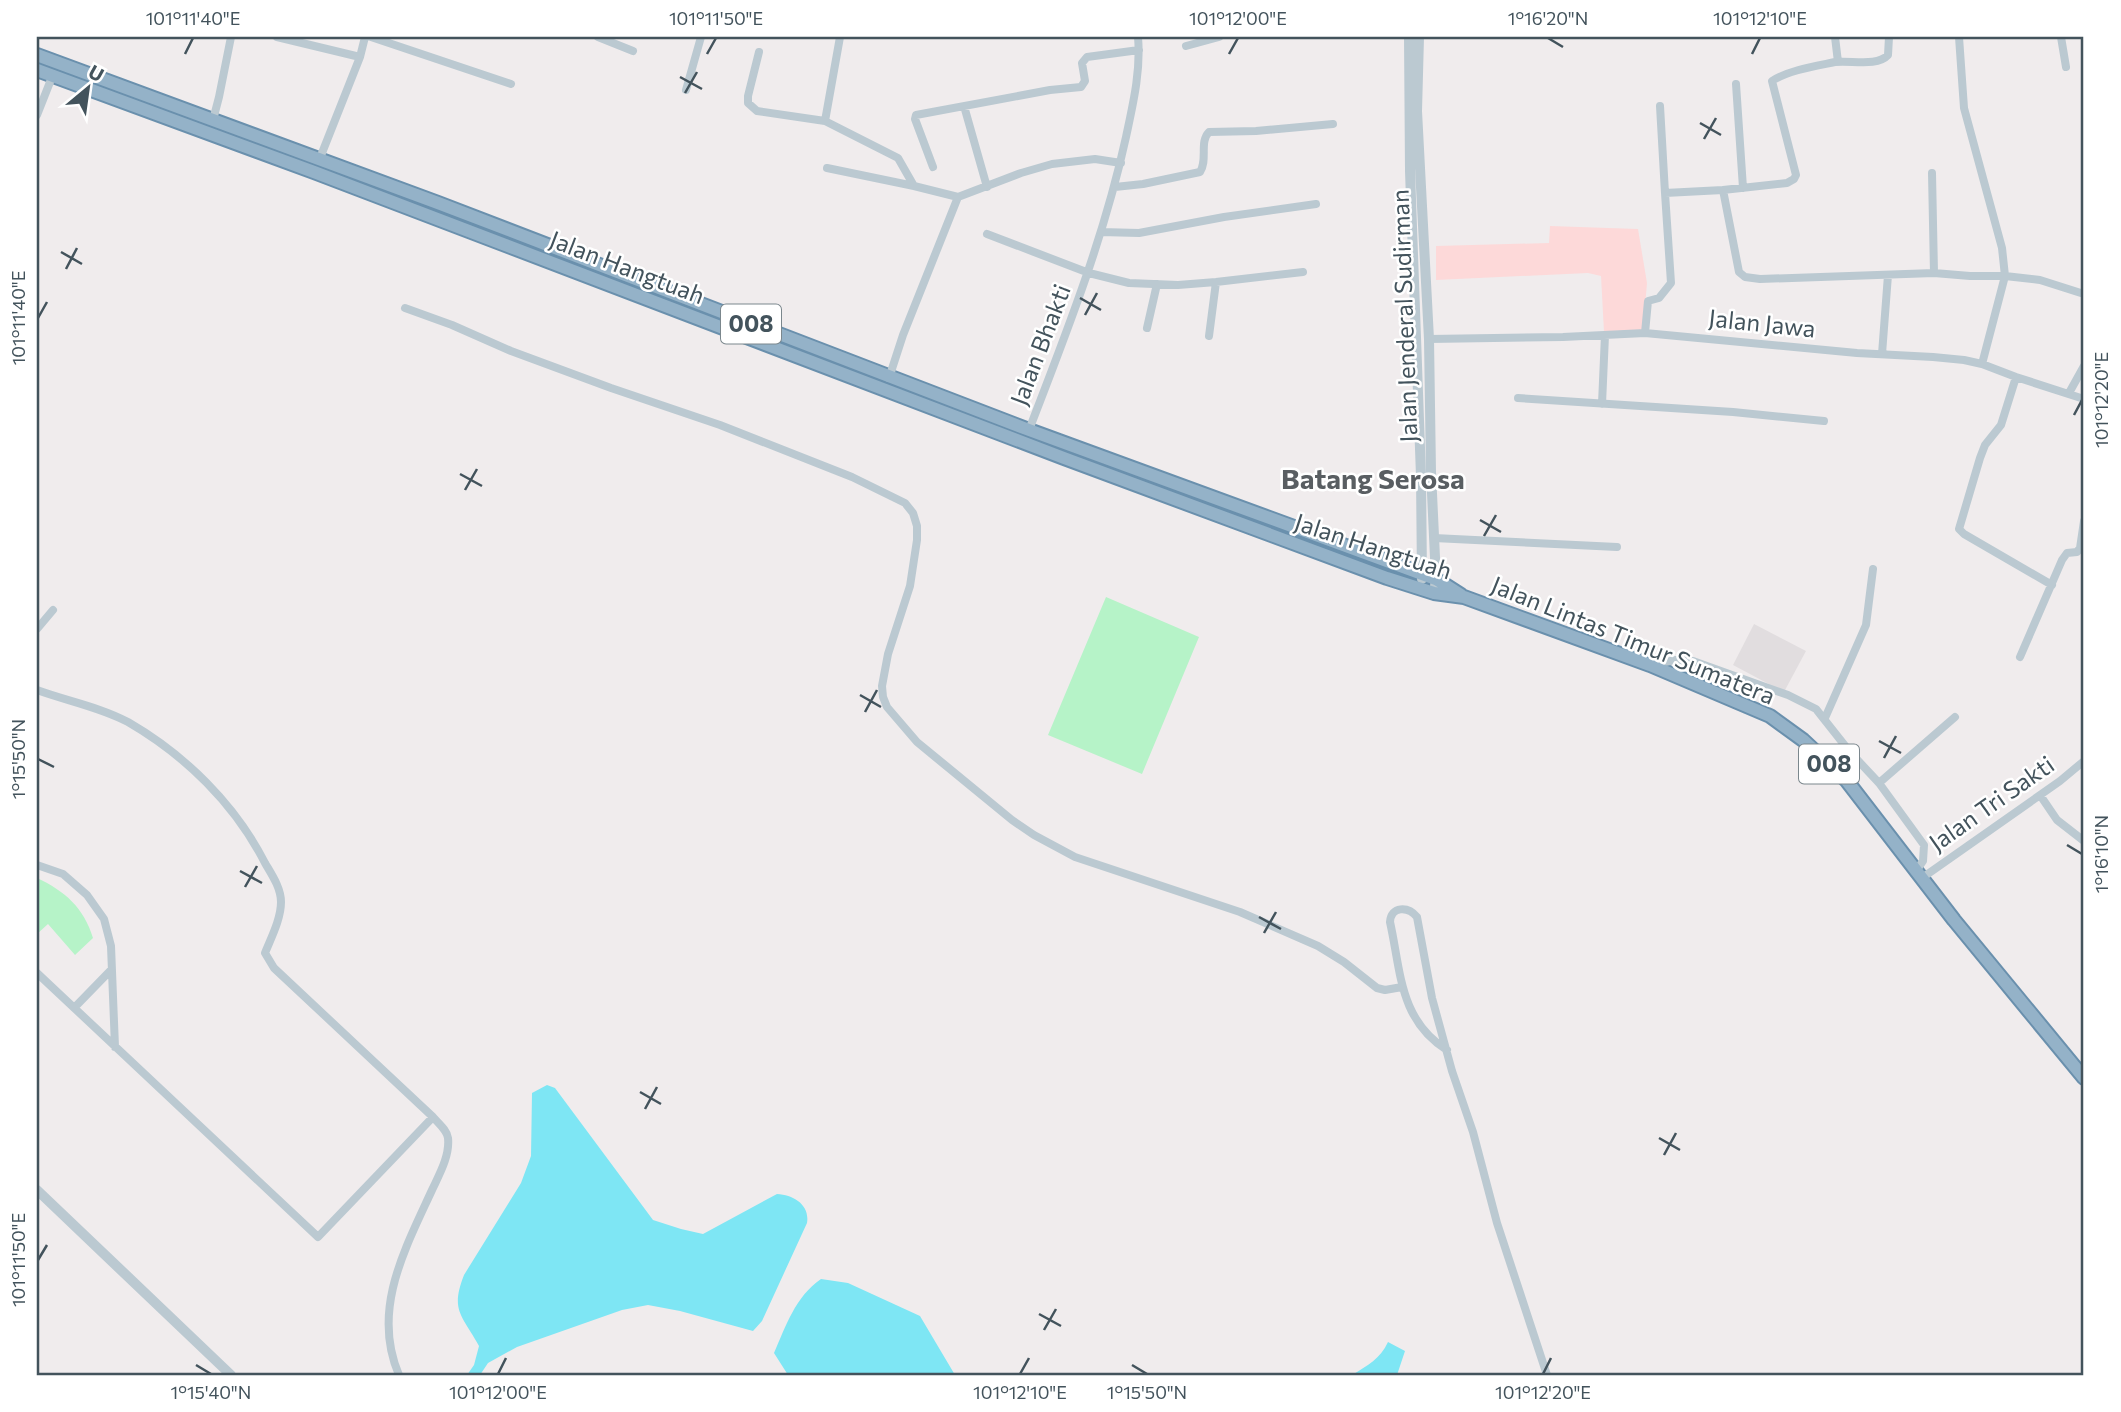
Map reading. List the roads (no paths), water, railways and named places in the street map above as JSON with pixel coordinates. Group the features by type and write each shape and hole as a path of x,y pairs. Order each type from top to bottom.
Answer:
{"highway":[{"name":"Jalan Hangtuah","path":"37,55 320,158 1029,430 1436,579 1464,597"},
{"name":"Jalan Hangtuah","path":"37,70 401,205 1141,487 1428,592 1464,597"},
{"path":"401,205 406,191"},
{"path":"1141,487 1144,472"},
{"name":"Jalan Lintas Timur Sumatera","path":"1464,597 1650,665 1770,716 1803,740 1847,781 1954,920 2084,1078"}],"street":[{"path":"213,120 231,37"},
{"path":"277,37 360,57"},
{"path":"320,158 368,37 510,84"},
{"path":"598,37 633,51"},
{"path":"686,90 701,37"},
{"path":"825,121 840,37"},
{"name":"Jalan Bhakti","path":"1029,430 1089,273 1115,187 1137,88 1138,37"},
{"path":"1186,46 1219,37"},
{"name":"Jalan Jenderal Sudirman","path":"1409,37 1410,171 1422,574 1428,592"},
{"name":"Jalan Jenderal Sudirman","path":"1419,37 1417,111 1429,339 1436,579 1428,592"},
{"path":"1835,37 1838,62"},
{"path":"1665,193 1723,190 1792,181 1796,175 1772,85 1773,80 1800,70 1838,62 1881,61 1889,51 1889,37"},
{"path":"1959,37 1964,108 2002,248 2005,276 1982,364"},
{"path":"2061,37 2066,67"},
{"path":"933,167 915,117 918,114 1081,86 1085,83 1082,64 1087,57 1139,50"},
{"path":"759,52 748,96 748,103 752,108 825,121 898,158 914,186"},
{"path":"37,115 52,77"},
{"path":"1736,84 1743,188"},
{"path":"964,106 987,187"},
{"path":"1645,333 1648,301 1658,298 1671,283 1660,106"},
{"path":"1115,187 1200,172 1205,161 1205,138 1209,132 1333,124"},
{"path":"827,167 958,197 1052,164 1095,159 1121,163"},
{"path":"1932,173 1934,273"},
{"path":"1723,190 1739,272 1745,277 1760,279 1934,273 2005,276 2040,280 2084,294"},
{"path":"889,377 958,197"},
{"path":"1101,232 1139,233 1316,204"},
{"path":"987,234 1089,273 1129,283 1216,282 1303,272"},
{"path":"1882,354 1888,275"},
{"path":"1209,336 1216,282"},
{"path":"1146,328 1157,284"},
{"path":"405,308 511,351 720,425 852,477 905,503 913,513 917,540 909,586 888,654 882,686 887,707 917,742 1012,820 1054,847 1075,857 1240,912 1308,942 1344,962 1377,988 1402,988"},
{"name":"Jalan Jawa","path":"1429,339 1645,333 1933,356 1982,364 2084,399"},
{"path":"1602,404 1605,335"},
{"path":"2069,393 2084,366"},
{"path":"2016,377 2001,425 1985,445 1980,458 1959,529 2052,584"},
{"path":"1417,390 1429,389"},
{"path":"1518,398 1733,412 1824,421"},
{"path":"2020,657 2065,554 2077,552 2080,548 2084,521"},
{"path":"1434,538 1617,547"},
{"path":"1825,718 1866,625 1873,569"},
{"path":"37,629 53,610"},
{"path":"1650,665 1676,660 1693,661 1788,695 1816,709 1879,783 1924,845 1919,874"},
{"path":"37,690 127,721 172,750 195,771 229,808 254,842 275,881 281,904 265,953 274,968 433,1116 448,1134 442,1168 391,1292 388,1310 389,1346 399,1375"},
{"path":"1879,783 1955,717"},
{"path":"1831,766 1850,752"},
{"name":"Jalan Tri Sakti","path":"1919,874 2040,795 2084,761"},
{"path":"2040,795 2057,820 2084,841"},
{"path":"37,865 63,874 88,895 104,919 111,946 115,1047"},
{"path":"1447,1050 1433,1041 1415,1020 1402,988 1390,922 1394,911 1402,909 1413,912 1417,917 1432,998 1497,1223 1547,1375"},
{"path":"74,1008 110,971"},
{"path":"37,972 318,1237 433,1116"},
{"path":"37,1190 230,1375"}],"water":[{"path":"547,1085 555,1088 653,1220 703,1234 777,1194 800,1202 806,1211 807,1223 762,1321 753,1331 648,1305 622,1310 517,1347 488,1363 480,1375 467,1375 474,1365 479,1346 460,1312 460,1287 464,1275 521,1183 531,1156 532,1093"},
{"path":"821,1279 848,1283 920,1316 955,1375 788,1375 774,1353 798,1303"},
{"path":"1388,1342 1405,1351 1397,1375 1352,1375 1377,1357"}],"district":[{"name":"Batang Serosa","path":"1373,479"}]}
